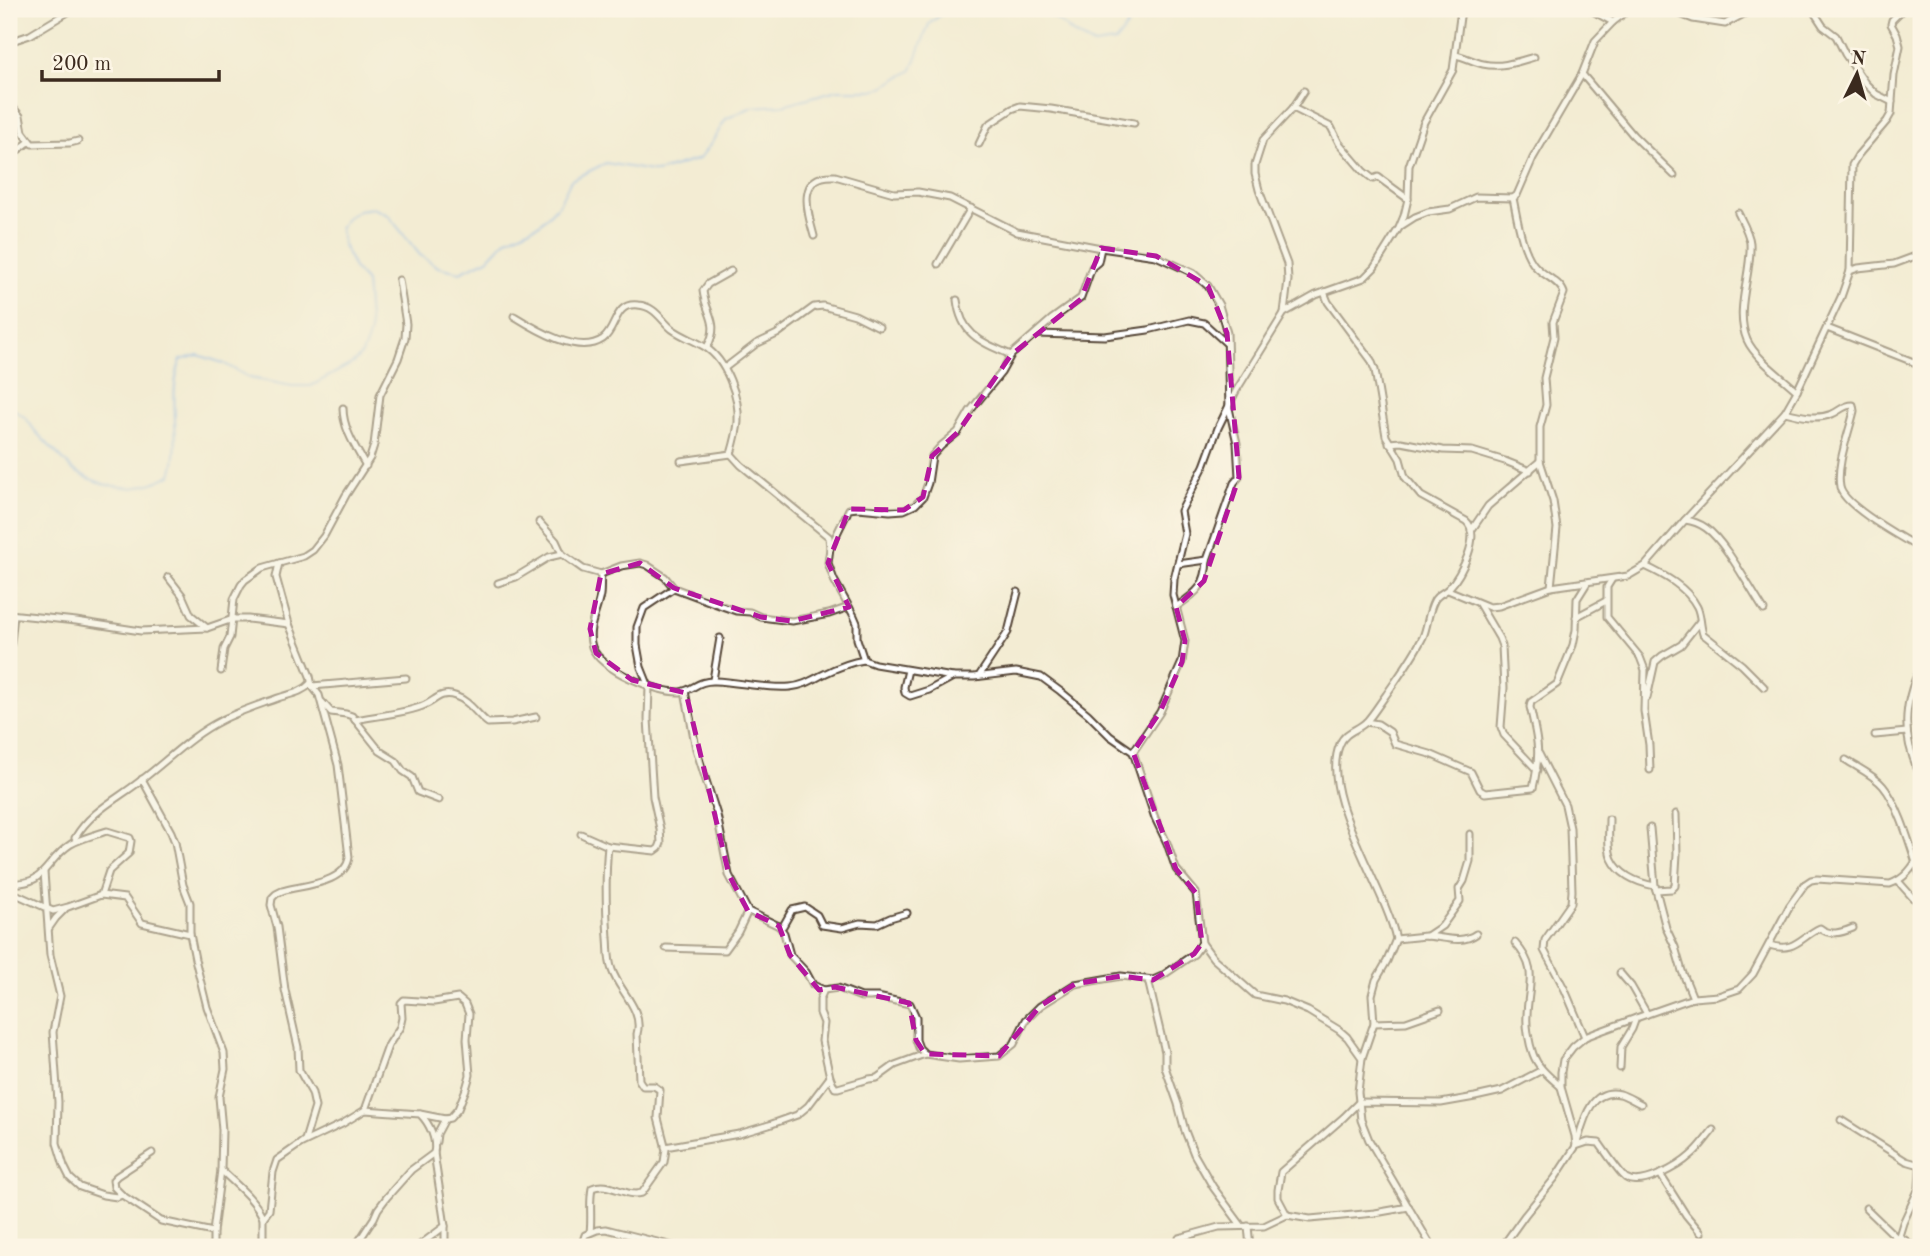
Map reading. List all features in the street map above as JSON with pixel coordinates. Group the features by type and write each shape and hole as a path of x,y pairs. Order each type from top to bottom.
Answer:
{"street":[{"path":"9,42 30,35 73,9"},
{"path":"1284,313 1316,295 1357,282 1370,273 1399,229 1408,199 1409,166 1424,122 1449,79 1456,55 1462,9"},
{"path":"1588,9 1613,22"},
{"path":"1399,229 1415,217 1450,209 1476,197 1513,198 1517,195 1533,158 1582,74 1595,41 1628,9"},
{"path":"1667,9 1693,19 1724,24 1753,9"},
{"path":"1812,9 1823,26 1836,36 1844,54 1865,83 1876,94 1892,102"},
{"path":"1448,590 1489,607 1499,606 1551,587 1628,576 1645,566 1785,412 1827,328 1850,271 1852,164 1891,114 1900,46 1891,24 1903,9"},
{"path":"1456,55 1495,66 1514,64 1534,57"},
{"path":"1582,74 1633,135 1674,175"},
{"path":"1133,752 1160,712 1182,662 1185,641 1173,588 1185,534 1181,511 1245,375 1284,313 1287,264 1259,190 1255,165 1263,140 1293,108 1304,91"},
{"path":"9,103 20,116 23,132 29,142 45,145 78,141"},
{"path":"979,144 988,125 1020,106 1134,122"},
{"path":"1293,108 1331,127 1339,143 1363,171 1373,179 1378,177 1408,199"},
{"path":"9,157 29,142"},
{"path":"814,236 807,210 808,192 813,180 824,176 854,180 894,194 918,192 950,198 1017,232 1156,256 1193,274 1208,286 1219,305 1227,333 1229,408 1237,443 1239,477 1234,483 1207,560 1204,581 1198,590 1176,607"},
{"path":"1513,198 1520,232 1533,265 1560,286 1564,293 1554,317 1554,337 1545,371 1546,405 1540,427 1540,461 1553,501 1557,528 1551,587"},
{"path":"938,264 971,208"},
{"path":"1738,213 1750,241 1742,311 1747,340 1797,391"},
{"path":"830,548 849,509 904,510 923,497 932,456 958,432 1011,355 1052,319 1081,299 1092,267 1098,262 1101,248"},
{"path":"1850,271 1894,264 1921,254"},
{"path":"706,347 714,328 703,291 708,284 731,271"},
{"path":"221,671 224,649 230,637 234,599 241,585 261,568 304,556 313,550 366,466 374,446 380,395 405,338 406,324 399,280"},
{"path":"1324,292 1328,302 1371,360 1386,436 1400,459 1405,477 1421,496 1466,521 1471,531 1466,562 1448,590 1437,596 1433,602 1421,640 1366,722 1340,742 1334,762 1337,786 1353,837 1366,860 1396,939 1376,980 1372,995 1374,1023 1362,1058 1358,1092 1361,1120 1369,1140 1432,1247"},
{"path":"957,300 969,332 992,347 1011,355"},
{"path":"514,316 550,337 580,345 605,338 620,310 639,305 650,309 661,316 669,327 706,347 726,367 735,397 738,421 731,454"},
{"path":"726,367 814,307 823,306 855,315 879,327"},
{"path":"1037,334 1105,336 1148,330 1189,320 1204,323 1227,344"},
{"path":"1827,328 1921,365"},
{"path":"1785,412 1803,416 1827,416 1846,405 1853,405 1854,411 1840,470 1840,489 1848,500 1885,528 1921,549"},
{"path":"343,408 346,428 366,466"},
{"path":"1389,443 1401,442 1443,450 1472,451 1530,471"},
{"path":"731,454 829,537 828,563 856,623 857,639 864,660"},
{"path":"681,461 731,454"},
{"path":"1471,531 1488,506 1540,461"},
{"path":"1685,520 1694,521 1707,528 1720,542 1764,610"},
{"path":"539,522 556,541 562,554 583,569 601,573 621,566 640,563 648,565 665,577 674,588 736,611 750,611 761,617 792,621 849,607"},
{"path":"498,583 516,578 550,557 562,554"},
{"path":"1178,564 1207,560"},
{"path":"263,1218 269,1210 273,1172 278,1160 305,1140 315,1107 312,1093 299,1070 298,1047 285,990 272,898 298,886 329,880 348,863 346,820 340,795 338,765 320,700 289,624 276,576 279,563"},
{"path":"1645,566 1669,579 1690,596 1698,609 1703,634 1742,665 1764,687"},
{"path":"601,573 600,595 590,629 592,646 612,667 649,687 679,692 699,682 712,680 789,687 810,683 826,673 864,660 953,677 1016,672 1041,677 1088,714 1110,736 1133,752 1155,818 1176,869 1196,893 1202,943 1223,967 1255,995 1284,1001 1308,1011 1339,1030 1362,1058"},
{"path":"168,577 191,615 207,628"},
{"path":"1612,579 1607,587 1607,617 1640,657 1645,670 1644,711 1650,770"},
{"path":"1366,722 1378,724 1390,732 1395,744 1430,754 1471,772 1480,790 1485,793 1533,788 1539,754 1531,702 1557,684 1573,645 1577,599 1587,583"},
{"path":"581,834 608,846 655,851 661,843 653,797 648,719 649,687 641,667 637,627 644,608 674,588"},
{"path":"979,676 1008,632 1018,592"},
{"path":"1576,617 1606,601"},
{"path":"1479,604 1502,646 1504,688 1501,727 1504,735 1537,770"},
{"path":"9,662 11,615 141,631 207,628 233,619 248,618 289,624"},
{"path":"1644,711 1655,662 1681,645 1700,621"},
{"path":"712,680 720,638"},
{"path":"1921,666 1907,706 1908,742 1921,778"},
{"path":"908,670 904,687 909,696 929,690 953,677"},
{"path":"75,838 83,825 104,806 190,739 223,719 297,693 312,684 406,678"},
{"path":"685,691 696,749 718,815 729,875 748,911 779,926 784,933 790,955 806,972 820,1003"},
{"path":"355,720 425,705 436,697 447,694 466,701 488,723 536,717"},
{"path":"320,700 331,712 346,713 355,720 380,751 396,761 403,771 412,777 418,792 439,800"},
{"path":"1875,735 1907,732"},
{"path":"1539,754 1565,805 1570,828 1573,891 1571,903 1545,940 1544,950 1565,990 1585,1038"},
{"path":"1846,761 1884,786 1896,808 1921,878"},
{"path":"142,779 171,832 190,903 190,934 207,1007 225,1053 225,1069 219,1091 221,1170 213,1247"},
{"path":"1609,819 1609,845 1612,859 1619,868 1636,882 1672,889 1675,886 1676,814"},
{"path":"1650,828 1656,888 1666,928 1693,998"},
{"path":"9,883 28,883 36,879 56,857 77,842 107,831 130,838 131,849 109,871 101,895"},
{"path":"1427,936 1442,926 1460,901 1459,890 1470,862 1470,834"},
{"path":"590,1232 592,1219 589,1201 592,1188 604,1185 636,1195 642,1193 664,1162 665,1147 659,1118 660,1090 654,1086 643,1086 639,1080 639,1027 629,999 611,969 607,923 608,846"},
{"path":"1576,1146 1561,1087 1560,1072 1563,1060 1573,1047 1585,1038 1647,1014 1693,998 1718,996 1739,989 1752,974 1790,905 1805,884 1817,879 1890,884 1918,866 1921,851"},
{"path":"44,872 50,955 60,996 52,1032 58,1102 57,1143 64,1167 79,1187 103,1195 122,1195"},
{"path":"1898,881 1921,904"},
{"path":"9,891 53,911 101,895 125,898 142,923 190,934"},
{"path":"48,929 68,907"},
{"path":"779,926 783,926 792,909 800,907 814,912 822,925 842,928 860,923 877,924 907,914"},
{"path":"666,948 725,950 748,911"},
{"path":"1769,945 1780,949 1791,947 1820,928 1826,933 1853,928"},
{"path":"1396,939 1427,936 1460,940 1476,934"},
{"path":"824,990 820,1003 824,1023 822,1041 830,1077 835,1088 838,1088 877,1078 895,1065 925,1054 959,1059 999,1056 1014,1044 1026,1020 1040,1006 1074,984 1121,976 1148,980 1162,976 1194,954 1202,943"},
{"path":"1515,943 1523,952 1531,971 1526,1018 1532,1053 1542,1070 1561,1087"},
{"path":"1620,972 1632,986 1647,1014"},
{"path":"1148,980 1165,1052 1165,1067 1185,1131 1194,1154 1213,1187 1241,1225"},
{"path":"813,985 824,990 838,988 861,997 877,997 910,1004 916,1017 916,1040 925,1054"},
{"path":"300,1144 365,1110 420,1114 445,1119 454,1115 470,1074 467,1039 469,1010 465,1004 455,998 434,1002 404,1000 401,1003 400,1027 388,1046 365,1110"},
{"path":"1374,1023 1406,1022 1440,1010"},
{"path":"1620,1068 1621,1047 1636,1018"},
{"path":"1287,1215 1278,1198 1281,1172 1359,1102 1441,1103 1502,1091 1542,1070"},
{"path":"665,1147 739,1134 797,1115 830,1077"},
{"path":"1502,1247 1576,1146 1588,1108 1606,1095 1621,1094 1641,1104"},
{"path":"420,1114 425,1118 436,1143"},
{"path":"445,1119 437,1134 434,1153 445,1226 445,1247"},
{"path":"1841,1120 1906,1161 1920,1165"},
{"path":"1576,1146 1588,1142 1599,1143 1621,1174 1632,1181 1644,1181 1671,1169 1692,1155 1713,1130"},
{"path":"1892,1247 1919,1188 1921,1151"},
{"path":"152,1153 117,1176 113,1180 114,1187 161,1221 213,1232"},
{"path":"355,1247 387,1197 411,1170 434,1153"},
{"path":"221,1170 261,1212 263,1247"},
{"path":"1660,1174 1700,1233"},
{"path":"1179,1238 1219,1227 1264,1226 1287,1215 1310,1219 1409,1207"},
{"path":"1866,1208 1898,1237 1915,1247"},
{"path":"417,1247 445,1226"},
{"path":"1248,1226 1250,1247"},
{"path":"581,1247 585,1235 606,1229 677,1247"}],"highlighted area":[{"path":"1101,248 1156,256 1208,286 1227,333 1239,477 1204,581 1176,607 1185,641 1182,662 1160,712 1133,752 1176,869 1196,893 1202,943 1194,954 1153,980 1121,976 1075,984 1040,1006 999,1056 925,1054 916,1040 909,1003 835,987 819,990 790,955 779,926 748,911 729,875 686,693 632,680 596,653 590,629 601,574 640,563 674,588 761,617 792,621 849,607 828,563 849,509 904,510 923,497 932,456 958,432 1011,355 1081,299"}],"waterway":[{"path":"9,406 26,418 73,470 106,485 133,488 153,483 171,475 176,446 175,388 181,360 198,355 223,363 250,378 292,386 311,386 353,363 362,354 370,332 366,282 355,270 343,245 340,229 346,218 359,210 373,208 388,215 420,255 438,267 460,272 488,259 507,239 540,224 559,204 571,180 606,163 657,172 699,159 726,119 752,107 783,105 837,90 878,90 912,70 929,24 947,9"},
{"path":"1033,9 1054,17 1075,35 1094,45 1115,42 1127,27 1127,9"}]}
